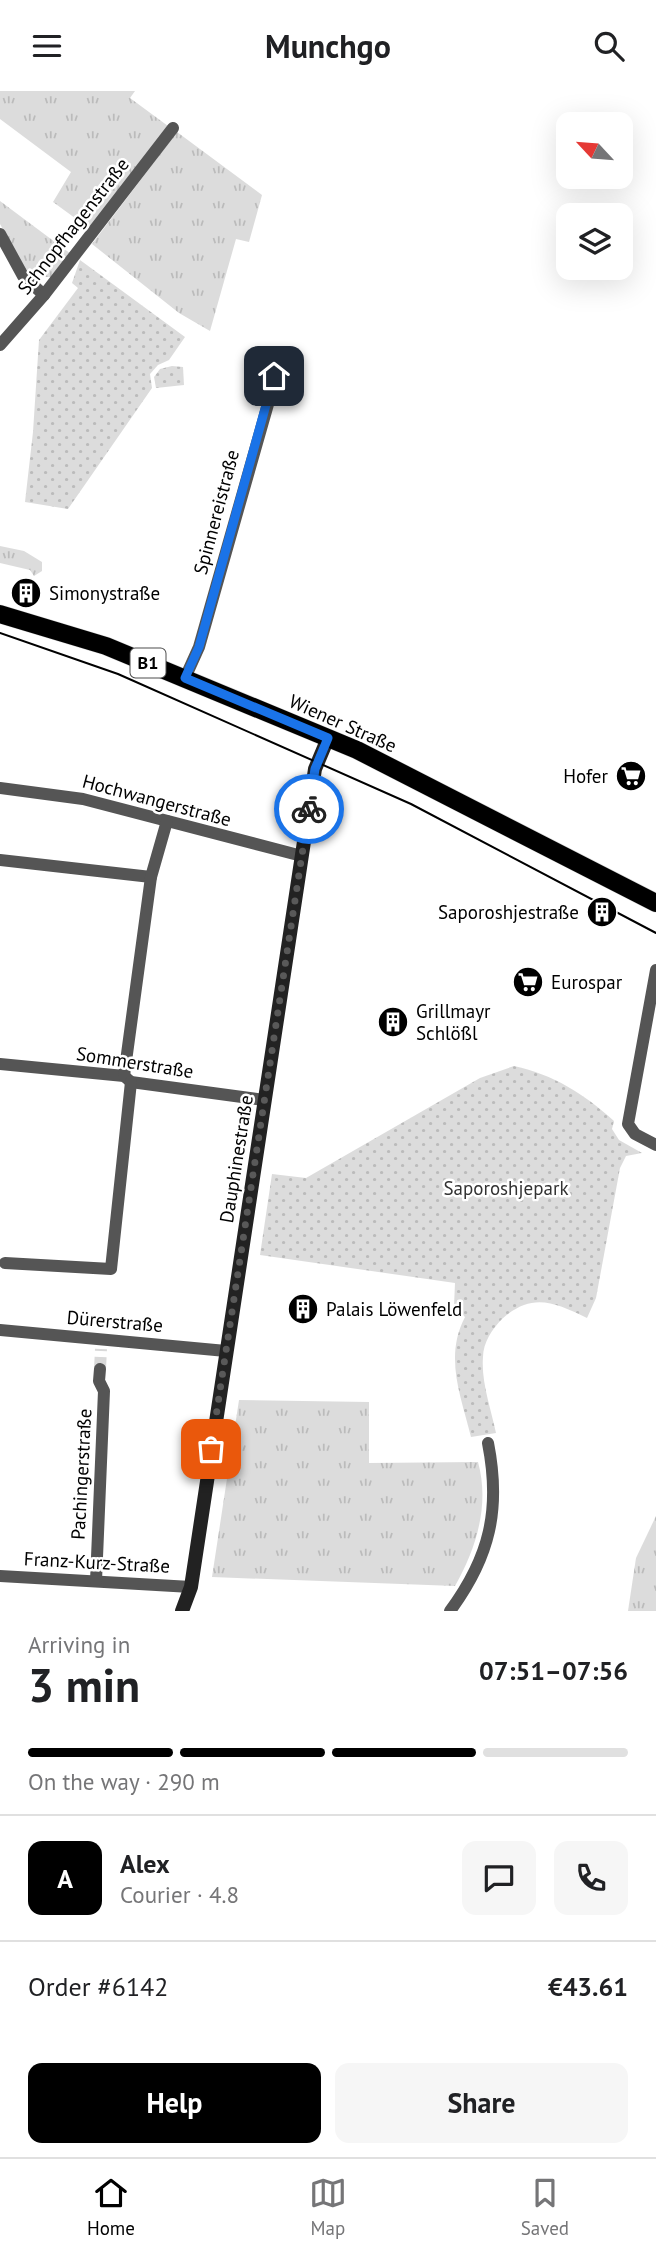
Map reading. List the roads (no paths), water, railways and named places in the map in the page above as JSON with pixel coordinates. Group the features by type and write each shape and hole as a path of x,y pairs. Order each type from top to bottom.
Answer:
{"main road":[{"name":"Wiener Straße","path":"0,614 92,641 328,738 424,783 656,903"},
{"name":"Dauphinestraße","path":"182,1611 191,1587 315,769 328,738"},
{"name":"Dauphinestraße","path":"191,1587 195,1611"}],"street":[{"name":"Schnopfhagenstraße","path":"0,345 44,295 173,128"},
{"path":"0,234 23,276 44,295"},
{"name":"Spinnereistraße","path":"185,678 199,647 282,355"},
{"name":"Hochwangerstraße","path":"0,788 83,799 302,856"},
{"path":"5,1263 111,1269 127,1079 151,877 167,821"},
{"path":"0,860 151,877"},
{"path":"656,970 628,1125 635,1134 656,1145"},
{"name":"Sommerstraße","path":"0,1063 127,1079 264,1101"},
{"name":"Dürerstraße","path":"0,1330 101,1344 226,1351"},
{"name":"Pachingerstraße","path":"96,1581 104,1391 99,1381 100,1369"},
{"path":"450,1611 478,1570 490,1529 493,1468 488,1443"},
{"name":"Franz-Kurz-Straße","path":"0,1576 191,1587"}],"tunnel":[{"path":"100,1369 101,1349"}],"tram line":[{"path":"0,633 118,674 411,804 656,933"}],"place":[{"name":"Simonystraße","path":"26,593"},
{"name":"Hofer","path":"631,776"},
{"name":"Saporoshjestraße","path":"602,912"},
{"name":"Eurospar","path":"528,982"},
{"name":"Grillmayr Schlößl","path":"393,1022"},
{"name":"Palais Löwenfeld","path":"303,1309"}],"park label":[{"name":"Saporoshjepark","path":"506,1188"}]}
